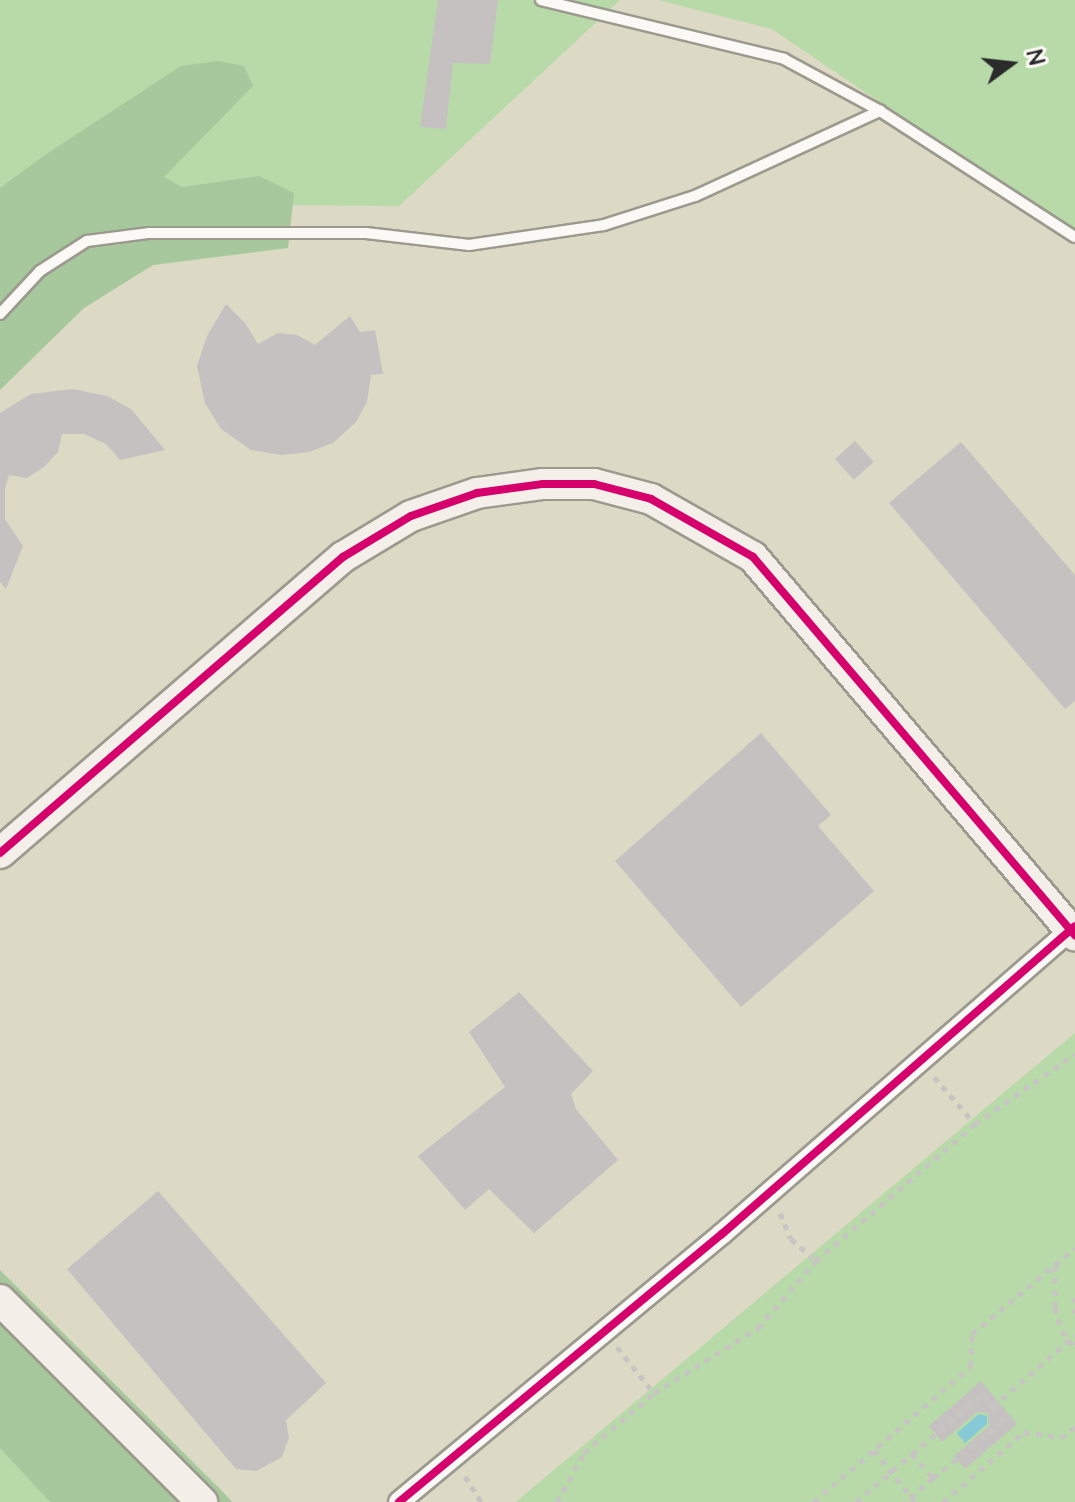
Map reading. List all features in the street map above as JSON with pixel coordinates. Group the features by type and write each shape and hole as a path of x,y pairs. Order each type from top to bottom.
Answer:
{"street":[{"path":"0,853 343,557 411,516 477,493 543,484 594,484 651,499 753,557 1073,930 722,1234 399,1502"},
{"path":"0,1300 202,1502"}],"lane":[{"path":"541,0 784,59 880,111 1075,237"},
{"path":"0,314 40,271 87,241 149,233 366,233 469,245 604,225 695,196 880,111"}],"path":[{"path":"557,1502 584,1453 654,1393 758,1328 816,1261 975,1124 1075,1054"},
{"path":"931,1073 975,1124"},
{"path":"776,1205 791,1239 816,1261"},
{"path":"814,1502 971,1366 972,1334 1075,1248"},
{"path":"1055,1264 1055,1307 1068,1340 1075,1347"},
{"path":"1075,1297 1075,1313"},
{"path":"993,1407 1075,1335"},
{"path":"614,1343 654,1393"},
{"path":"856,1502 983,1394 1004,1421 933,1478 912,1500 904,1502"},
{"path":"943,1502 1024,1432 1061,1438 1075,1427"},
{"path":"874,1450 912,1500"},
{"path":"912,1454 933,1478"},
{"path":"462,1472 481,1502"}],"green space":[{"path":"0,0 620,0 399,206 156,204 0,299"},
{"path":"658,0 1075,0 1075,235 772,29"},
{"path":"218,61 244,66 253,86 164,177 182,187 259,176 294,193 288,248 153,265 84,308 0,390 0,188 181,66"},
{"path":"1075,1033 1075,1502 516,1502"},
{"path":"0,1270 232,1502 50,1502 0,1448"},
{"path":"0,1396 127,1502 0,1502"}],"water":[{"path":"979,1414 987,1416 987,1424 965,1443 957,1433"}],"building":[{"path":"438,0 498,0 490,64 453,63 446,129 420,127"},
{"path":"226,304 245,323 258,344 278,333 297,335 315,345 350,316 360,332 375,330 383,374 371,375 367,402 356,422 333,443 309,452 281,455 251,450 221,429 205,403 197,366 207,336"},
{"path":"73,389 107,396 131,409 165,450 120,460 106,444 84,434 62,434 58,452 44,467 27,478 9,475 5,488 5,519 23,546 6,589 0,582 0,413 31,394"},
{"path":"855,441 874,462 854,480 835,459"},
{"path":"961,442 1075,575 1075,701 1065,709 889,503"},
{"path":"761,733 831,815 818,826 874,891 741,1007 615,861"},
{"path":"519,992 593,1071 571,1094 576,1109 618,1160 534,1233 489,1189 465,1210 418,1156 505,1087 469,1032"},
{"path":"158,1191 326,1383 286,1420 289,1438 282,1457 256,1471 236,1469 67,1269"},
{"path":"981,1381 1017,1424 965,1469 954,1456 989,1426 988,1413 977,1412 942,1442 929,1426"}],"cycle path":[{"path":"0,853 343,557 411,516 477,493 543,484 594,484 651,499 753,557 1075,935"},
{"path":"399,1502 722,1234 1075,926"}]}
